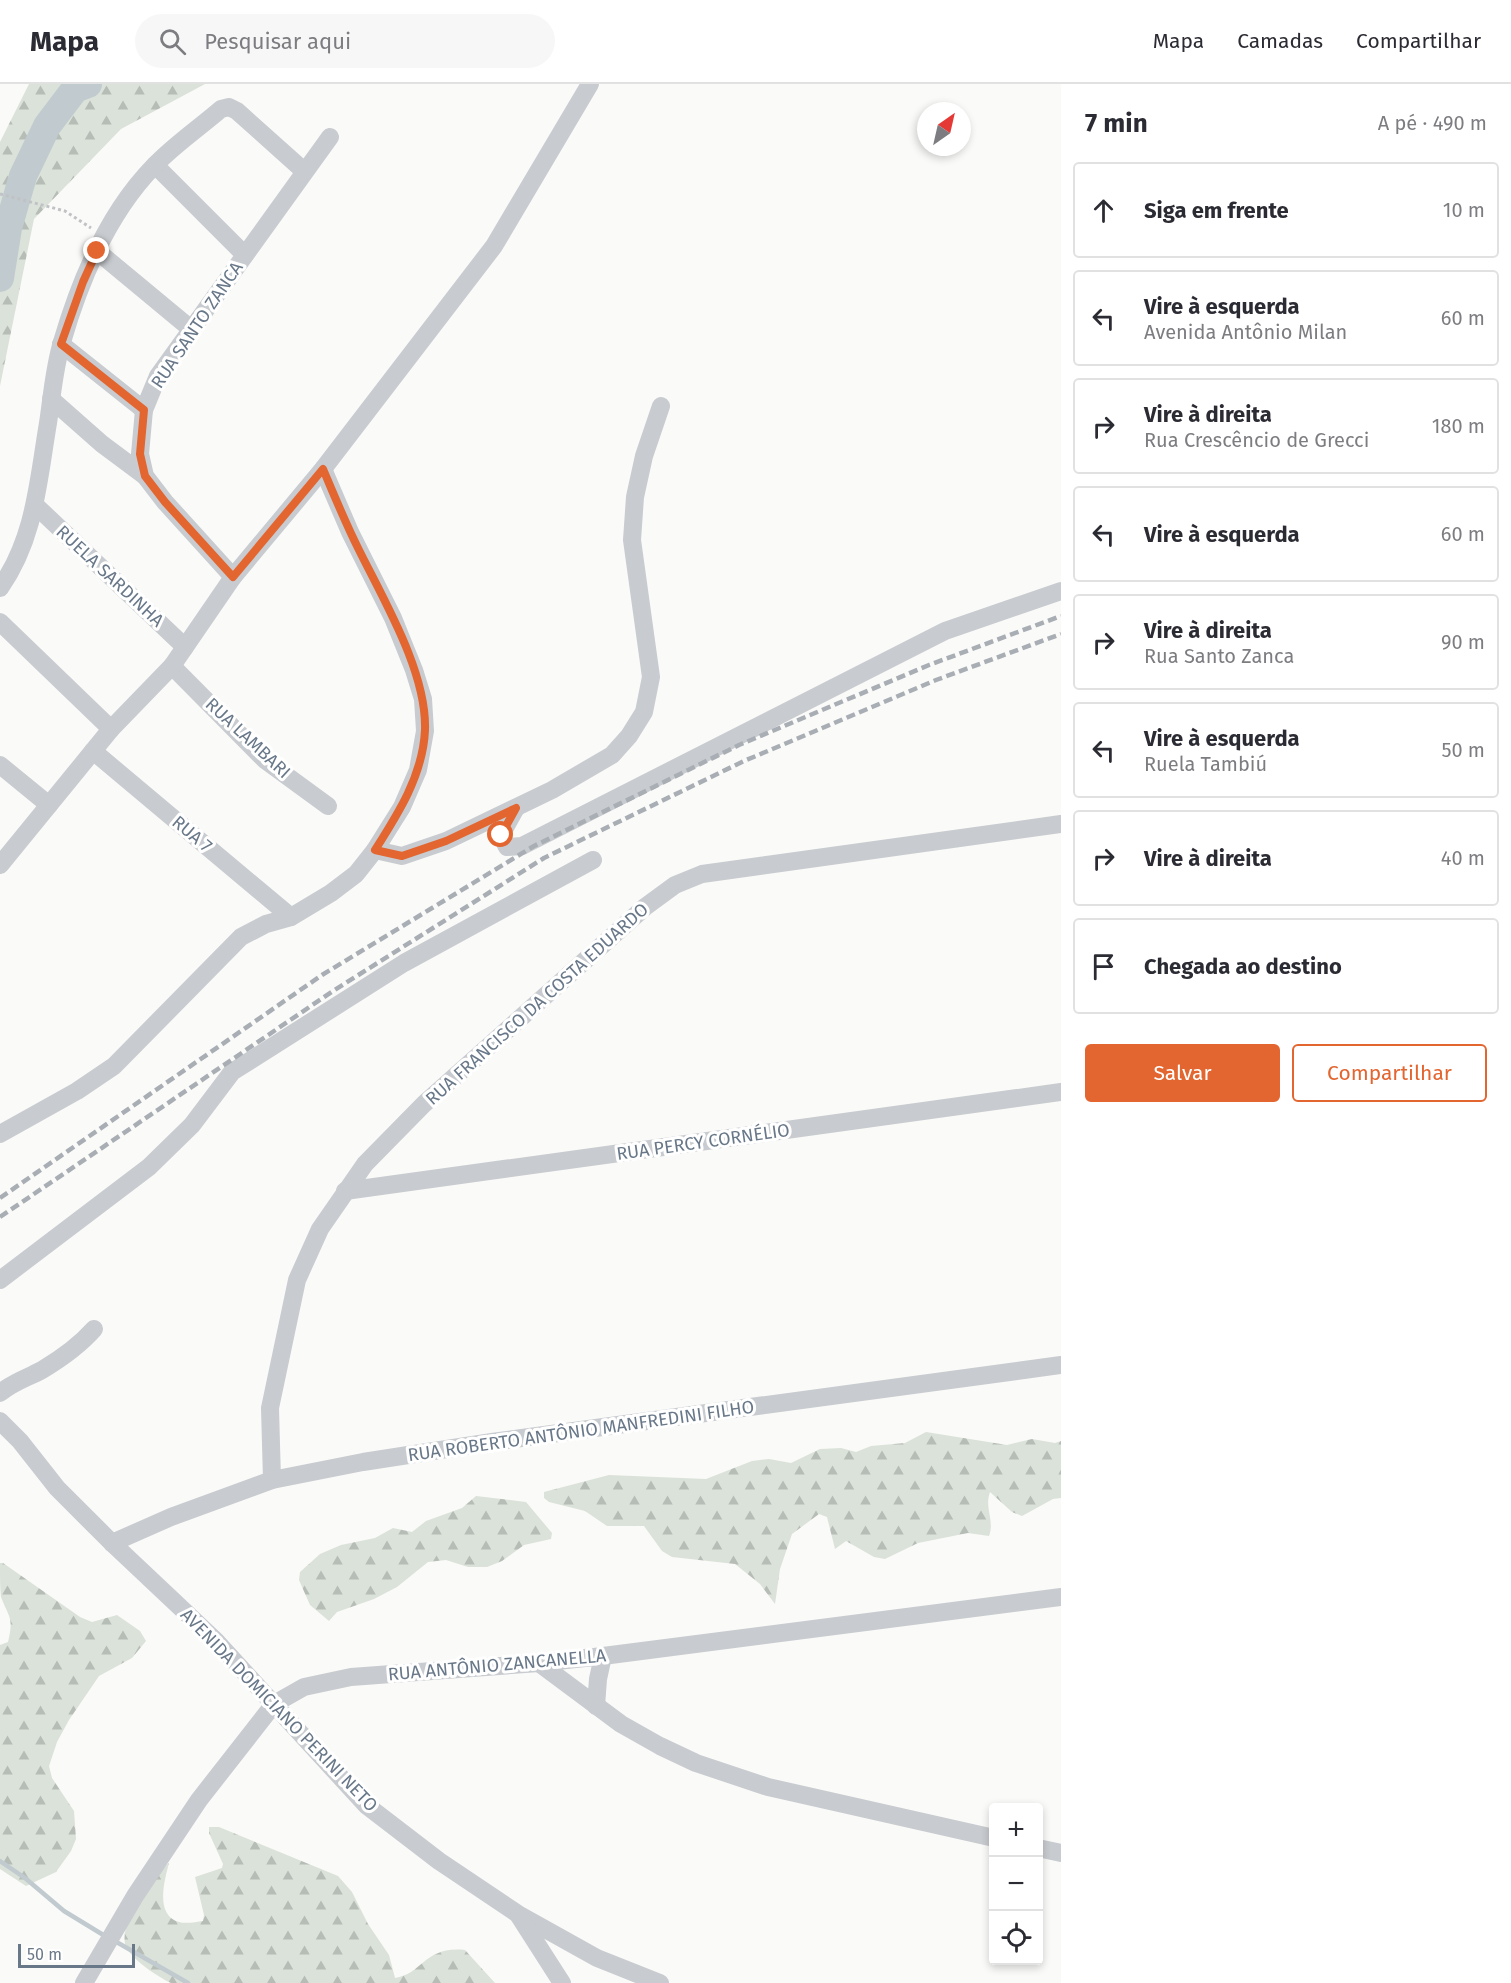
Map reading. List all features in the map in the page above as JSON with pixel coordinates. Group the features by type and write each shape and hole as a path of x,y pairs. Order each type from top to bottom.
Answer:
{"street":[{"path":"0,865 111,729 172,666 233,577 323,469 491,249 590,84"},
{"path":"0,588 14,569 26,540 35,505 61,344 83,282 101,244 135,187 155,165 221,110 229,107 237,111 304,171"},
{"name":"RUA SANTO ZANCA","path":"233,577 165,502 145,476 140,454 144,410 158,376 330,137"},
{"path":"155,165 245,255"},
{"path":"101,244 191,328"},
{"path":"61,344 144,410"},
{"path":"51,399 102,444 145,476"},
{"path":"375,850 402,856 446,841 552,790 612,755 629,736 644,712 651,677 632,540 635,497 644,456 661,406"},
{"path":"0,1134 77,1091 114,1066 241,937 266,924 291,917 331,893 356,874 375,850 402,807 418,770 425,731 423,699 393,618 350,532 323,469"},
{"name":"RUELA SARDINHA","path":"35,505 184,647"},
{"path":"516,808 501,835 507,847 522,846 945,631 1061,591"},
{"path":"0,622 111,729"},
{"name":"RUA LAMBARI","path":"172,666 265,760 328,806"},
{"name":"RUA 7","path":"93,751 291,917"},
{"path":"0,765 49,806"},
{"name":"RUA FRANCISCO DA COSTA EDUARDO","path":"272,1480 270,1408 297,1280 320,1229 365,1164 424,1104 645,907 675,885 702,874 1061,824"},
{"path":"0,1280 149,1167 192,1125 232,1072 404,963 593,860"},
{"name":"RUA PERCY CORNÉLIO","path":"345,1191 1061,1092"},
{"path":"0,1393 16,1381 71,1353 94,1329"},
{"name":"RUA ROBERTO ANTÔNIO MANFREDINI FILHO","path":"112,1543 171,1517 272,1480 363,1462 492,1442 1061,1365"},
{"name":"AVENIDA DOMICIANO PERINI NETO","path":"0,1421 20,1441 57,1488 216,1641 366,1805 439,1861 518,1914 597,1958 660,1983"},
{"name":"RUA ANTÔNIO ZANCANELLA","path":"84,1983 119,1922 199,1800 274,1704 304,1688 351,1677 603,1656 1061,1597"},
{"path":"596,1706 603,1656"},
{"path":"539,1663 621,1724 696,1763 768,1787 989,1837"},
{"path":"1043,1849 1061,1853"},
{"path":"518,1914 562,1983"}],"path":[{"path":"0,194 65,211 101,244"}],"green space":[{"path":"29,84 205,84 121,129 34,219 0,386 0,142"},
{"path":"926,1432 1007,1445 1032,1439 1055,1443 1061,1441 1061,1498 1053,1499 1022,1516 1012,1512 990,1492 988,1504 991,1530 989,1536 968,1533 918,1543 885,1559 874,1557 846,1541 835,1549 827,1517 819,1514 792,1534 780,1569 775,1604 760,1584 735,1564 672,1557 662,1551 644,1526 607,1526 585,1511 549,1502 544,1498 544,1492 609,1475 706,1479 752,1461 769,1459 791,1463 820,1449 841,1448 856,1452 871,1446 905,1443"},
{"path":"476,1496 526,1502 552,1533 551,1539 524,1545 502,1561 487,1567 468,1567 446,1560 428,1562 397,1587 374,1599 337,1612 329,1621 310,1605 299,1580 300,1572 320,1554 341,1545 375,1538 393,1528 412,1532 426,1521 462,1508"},
{"path":"0,1563 80,1617 92,1622 117,1615 140,1631 146,1641 132,1658 99,1676 57,1742 49,1766 52,1778 74,1811 76,1839 71,1851 56,1872 26,1886 0,1869 0,1645 8,1642 11,1627 10,1618 1,1597"},
{"path":"209,1827 219,1827 338,1876 352,1892 368,1924 389,1955 395,1978 412,1971 441,1952 465,1950 495,1983 171,1983 165,1980 132,1955 125,1944 125,1934 139,1900 169,1863 163,1896 166,1912 179,1922 203,1921 204,1915 195,1877 222,1868 223,1864 209,1833"}],"waterway":[{"path":"0,278 8,228 23,176 47,126 75,89 88,84"},
{"path":"0,1861 25,1878 64,1911 105,1936"},
{"path":"113,1940 188,1983"}],"railway":[{"path":"0,1198 322,975 534,846 739,745 929,665 1061,616"},
{"path":"0,1217 333,991 544,858 744,761 936,680 1061,634"}],"route":[{"path":"97,251 83,282 61,344 144,410 140,454 145,476 165,502 233,577 323,469 350,532 393,618 423,699 425,731 418,770 402,807 375,850 402,856 446,841 516,808 501,835"}]}
